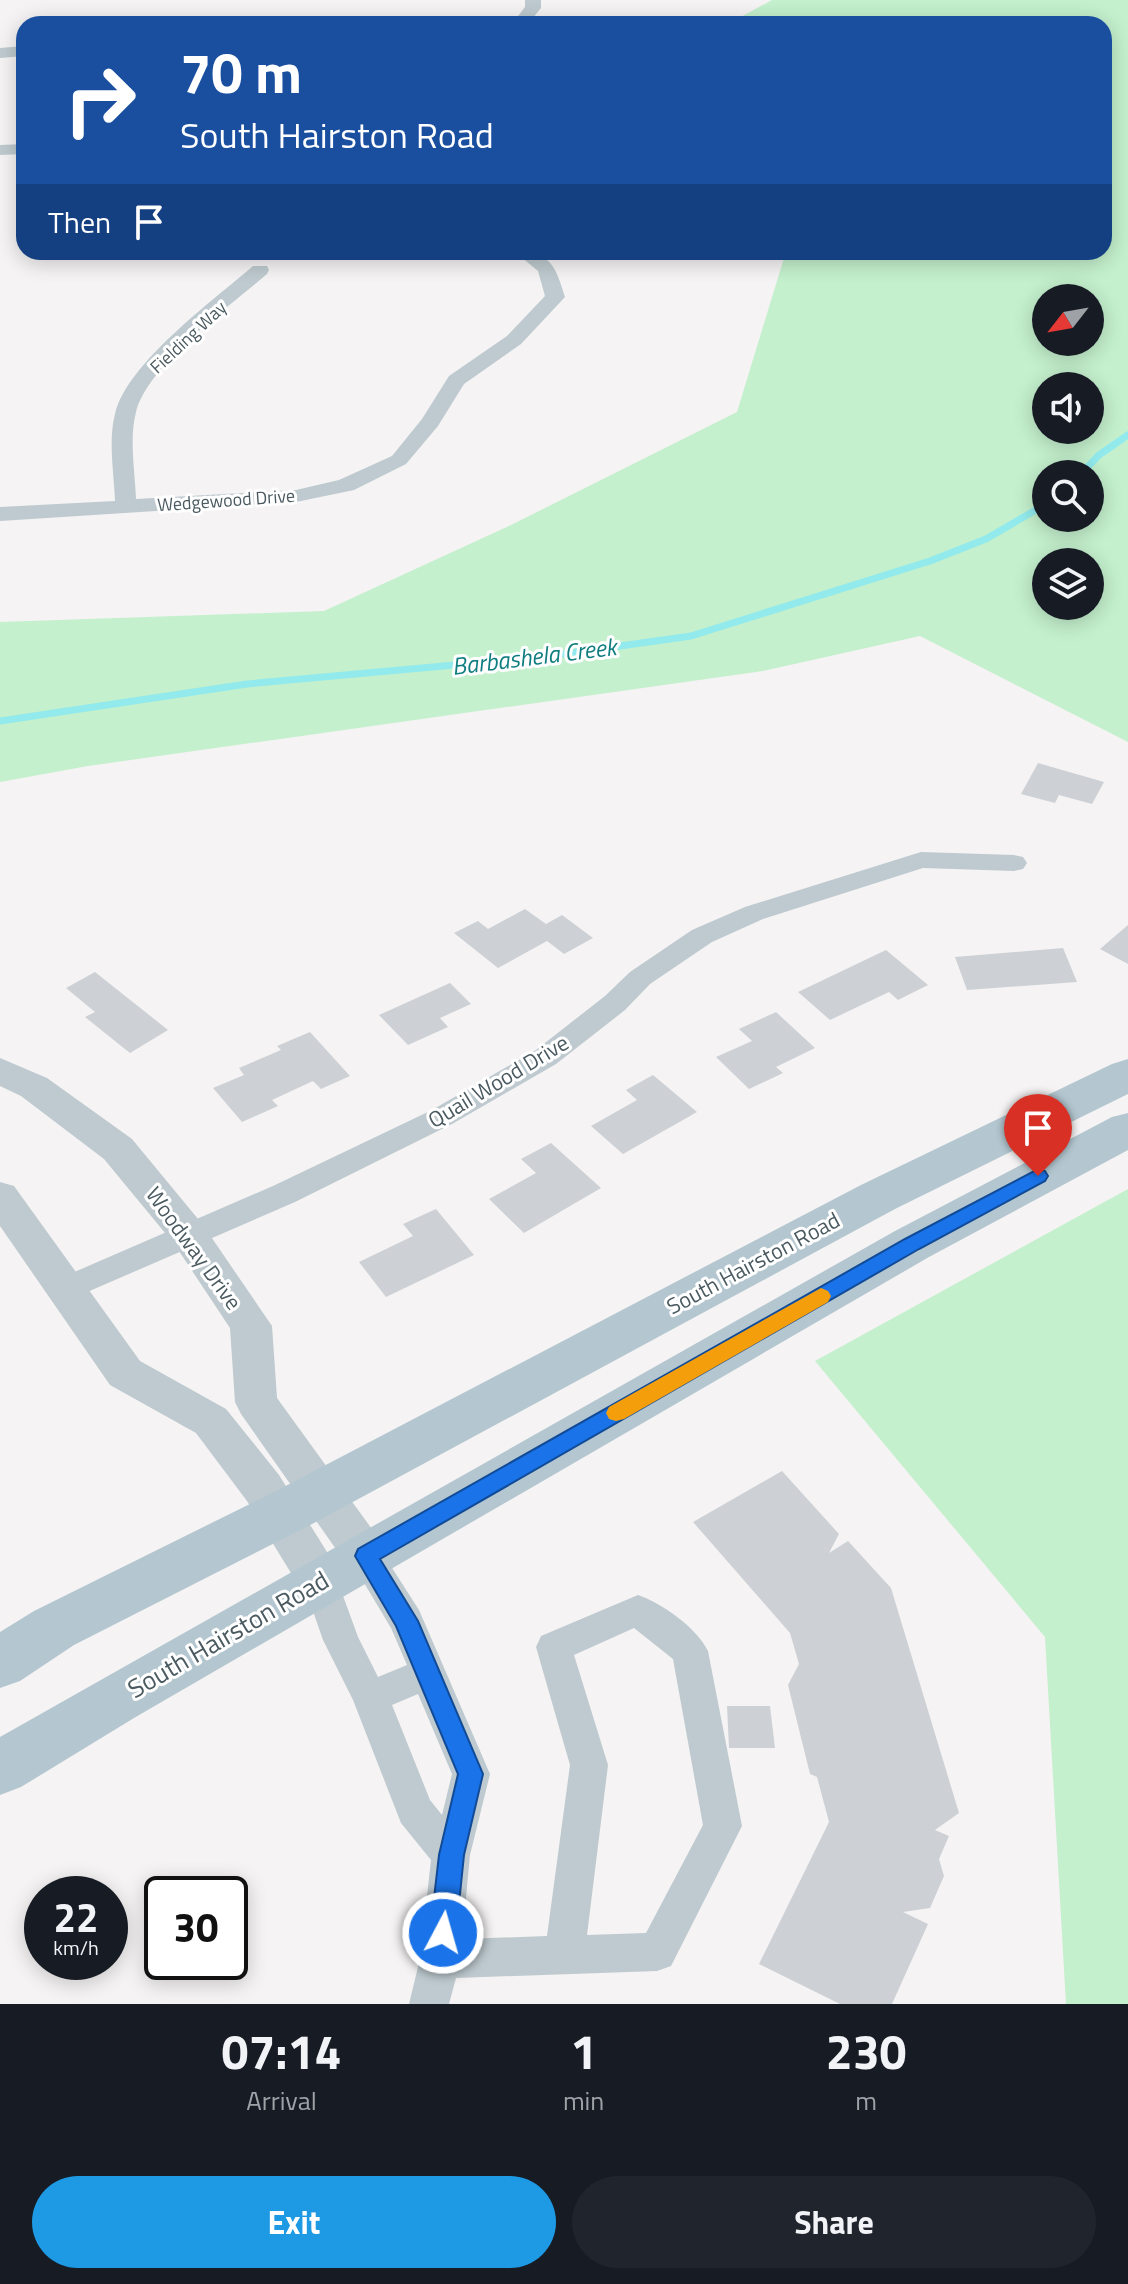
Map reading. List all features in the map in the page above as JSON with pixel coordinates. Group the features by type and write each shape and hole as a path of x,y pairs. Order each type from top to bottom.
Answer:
{"main road":[{"name":"South Hairston Road","path":"0,1663 54,1628 301,1504 878,1197 1128,1075"},
{"name":"South Hairston Road","path":"0,1768 912,1244 1128,1129"}],"street":[{"name":"Wedgewood Drive","path":"0,514 296,496 346,485 399,460 431,422 456,380 514,340 555,297 547,269 535,260"},
{"name":"Fielding Way","path":"126,507 126,412 133,393 150,369 260,270"},
{"name":"Quail Wood Drive","path":"67,1288 284,1194 442,1117 546,1057 669,956 715,930 754,913 921,860 1014,863"},
{"name":"Woodway Drive","path":"0,1071 34,1087 118,1149 189,1235 251,1326 256,1402 301,1504 321,1582"},
{"name":"Woodway Drive","path":"0,1196 125,1373 211,1421 263,1488 301,1504 366,1556"},
{"path":"366,1556 406,1621 471,1774 451,1855 440,1959 429,2004"},
{"path":"321,1582 341,1640 370,1697 415,1811 451,1855"},
{"path":"440,1959 565,1955 657,1952 723,1826 690,1651 638,1610 554,1647 589,1765 565,1955"},
{"path":"370,1697 428,1673"}],"green space":[{"path":"772,0 1128,0 1128,742 920,636 763,671 88,766 0,782 0,622 324,611 513,524 737,412 783,260 1112,260 1112,16 743,16"},
{"path":"1128,1189 1128,2004 1066,2004 1045,1637 815,1361"}],"building":[{"path":"1038,763 1104,782 1092,804 1059,795 1055,803 1021,794"},
{"path":"525,909 546,924 562,915 593,938 564,954 547,941 498,968 454,933 478,921 488,929"},
{"path":"1128,925 1128,964 1100,949"},
{"path":"1063,948 1077,982 967,990 955,957"},
{"path":"886,950 928,985 898,1000 889,992 830,1020 798,992"},
{"path":"95,972 168,1030 130,1053 85,1017 95,1012 66,988"},
{"path":"450,983 471,1004 440,1018 448,1027 408,1045 379,1015"},
{"path":"776,1012 815,1048 776,1067 783,1073 749,1089 716,1057 752,1041 739,1029"},
{"path":"310,1032 350,1076 321,1089 313,1081 272,1100 278,1106 242,1122 213,1088 244,1075 239,1068 281,1050 277,1046"},
{"path":"653,1075 697,1112 623,1154 591,1126 637,1100 626,1090"},
{"path":"551,1143 601,1188 524,1233 489,1199 536,1173 521,1159"},
{"path":"436,1209 474,1255 386,1297 359,1262 413,1236 403,1224"},
{"path":"782,1471 839,1534 829,1553 848,1541 891,1588 959,1813 935,1830 949,1836 939,1859 944,1876 930,1908 903,1912 928,1924 892,2004 840,2004 759,1964 829,1822 817,1777 810,1774 788,1685 799,1664 790,1633 693,1522"},
{"path":"727,1706 770,1706 775,1748 729,1748"}],"waterway":[{"name":"Barbashela Creek","path":"1094,460 1128,435"},
{"name":"Barbashela Creek","path":"0,721 247,684 542,657 691,636 930,561 986,539 1032,512"}],"slow traffic":[{"path":"616,1413 821,1296"}],"route":[{"path":"443,1933 451,1855 471,1774 406,1621 366,1556 912,1244 1038,1176"}]}
